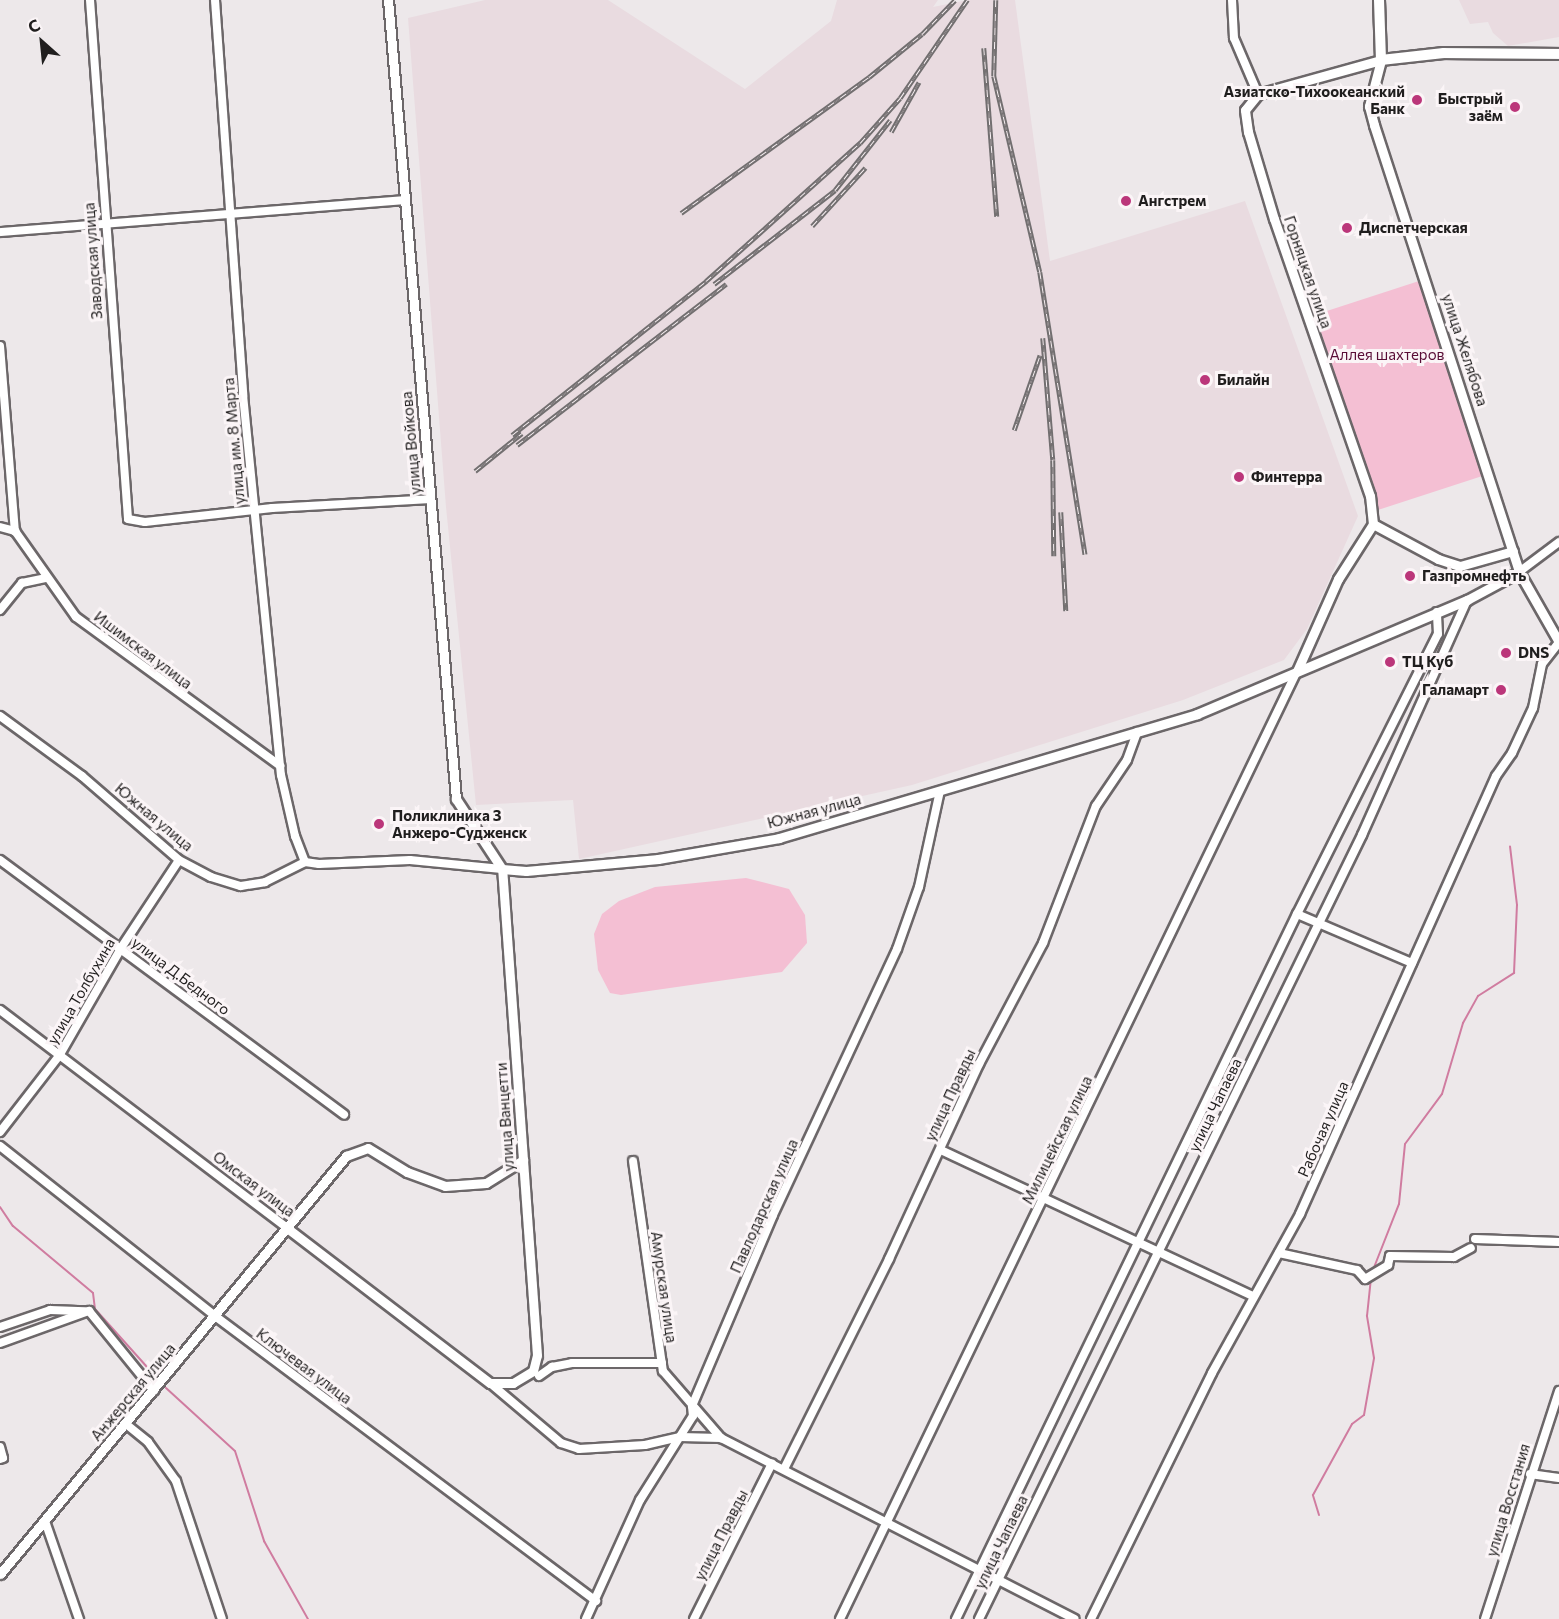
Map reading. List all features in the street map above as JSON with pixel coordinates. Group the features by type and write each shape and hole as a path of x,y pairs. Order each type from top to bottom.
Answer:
{"main road":[{"path":"1379,0 1382,60 1443,53 1559,54"}],"street":[{"name":"Заводская улица","path":"90,0 101,186 107,226 128,519 144,522 254,511"},
{"name":"улица им. 8 Марта","path":"215,0 254,511 280,766 295,836 305,862"},
{"name":"улица Войкова","path":"388,0 456,799 502,869"},
{"path":"1232,0 1234,38 1258,94 1382,60"},
{"name":"улица Желябова","path":"1382,60 1369,106 1374,125 1519,572 1559,642"},
{"name":"Горняцкая улица","path":"1258,94 1245,110 1248,132 1370,496 1373,524"},
{"path":"0,232 107,226 405,200"},
{"path":"0,346 15,531 0,526"},
{"path":"254,511 383,499 431,499"},
{"path":"1297,671 1338,579 1373,524 1438,559 1460,566 1513,550"},
{"name":"Ишимская улица","path":"15,531 46,578 76,617 230,734 280,766"},
{"path":"1519,572 1559,542"},
{"name":"Южная улица","path":"0,716 82,776 179,860 211,877 241,886 265,882 305,862 319,864 410,860 526,871 658,859 780,838 1197,714 1467,600 1519,572"},
{"path":"0,610 22,584 46,578"},
{"name":"улица Чапаева","path":"979,1619 1319,923 1467,600"},
{"name":"улица Чапаева","path":"956,1619 1297,914 1438,634 1437,612"},
{"name":"Рабочая улица","path":"1091,1619 1253,1296 1300,1214 1496,776 1533,708 1542,664 1559,642"},
{"name":"Милицейская улица","path":"840,1619 1297,671"},
{"name":"улица Правды","path":"784,1469 941,1150 979,1064 1043,943 1096,806 1127,760 1137,732"},
{"name":"Павлодарская улица","path":"586,1619 640,1500 693,1416 692,1406 773,1215 897,949 919,887 940,790"},
{"name":"улица Д.Бедного","path":"0,860 344,1115"},
{"name":"улица Толбухина","path":"0,1132 59,1056 121,948 179,860"},
{"name":"улица Ванцетти","path":"490,1383 513,1383 532,1371 535,1363 502,869"},
{"path":"1297,914 1412,963"},
{"name":"Омская улица","path":"0,1010 490,1383 561,1443 579,1449 645,1445 680,1437 721,1438"},
{"name":"Ключевая улица","path":"0,1146 215,1316 596,1601"},
{"name":"Анжерская улица","path":"0,1574 154,1391 346,1156 368,1148 407,1172 444,1186 486,1183 523,1160"},
{"path":"941,1150 1045,1196 1158,1253 1253,1296"},
{"name":"Амурская улица","path":"633,1161 663,1371 721,1438"},
{"path":"1474,1239 1559,1242"},
{"path":"1279,1253 1300,1261 1331,1263 1357,1270 1365,1279 1388,1265 1390,1256 1454,1257 1471,1248"},
{"path":"0,1328 50,1310 89,1311 154,1391"},
{"path":"0,1343 89,1311"},
{"path":"539,1376 552,1367 572,1363 662,1364"},
{"name":"улица Восстания","path":"1485,1619 1530,1474 1559,1391"},
{"path":"126,1424 148,1442 176,1481 222,1619"},
{"path":"721,1438 888,1521 1074,1619"},
{"path":"0,1447 2,1459"},
{"name":"улица Правды","path":"694,1619 772,1463"},
{"path":"1530,1474 1559,1478"},
{"path":"45,1521 80,1619"}],"shaded area":[{"path":"485,0 608,0 745,89 831,21 837,0 938,0 933,7 968,0 1015,0 1050,261 1245,201 1358,516 1307,629 1284,660 1183,700 912,785 579,859 573,800 476,805 446,507 408,18"},
{"path":"1459,0 1559,0 1559,37 1508,46 1493,33 1488,22 1470,24"}],"green space":[{"name":"Аллея шахтеров","path":"1419,281 1482,476 1379,510 1315,315"},
{"path":"746,878 789,889 805,915 807,943 782,972 621,995 610,993 598,970 594,934 602,914 619,901 655,887"}],"waterway":[{"path":"1373,1270 1399,1204 1405,1144 1442,1094 1463,1023 1478,996 1514,973 1517,905 1510,846"},
{"path":"0,1207 13,1226 93,1293 95,1309 156,1377"},
{"path":"1319,1515 1313,1495 1352,1424 1364,1415 1374,1358 1367,1316 1371,1279"},
{"path":"166,1388 235,1451 264,1541 308,1619"}],"railway":[{"path":"681,213 869,77 922,34 955,0"},
{"path":"512,435 706,281 860,143 900,98 967,0"},
{"path":"996,0 994,76 1040,272 1085,554"},
{"path":"984,48 997,217"},
{"path":"891,132 919,82"},
{"path":"714,284 835,190 890,120"},
{"path":"812,226 865,168"},
{"path":"517,445 726,284"},
{"path":"1043,338 1053,460 1054,556"},
{"path":"1014,430 1040,355"},
{"path":"475,471 522,433"},
{"path":"1061,512 1066,611"}],"place":[{"name":"Азиатско-Тихоокеанский Банк","path":"1417,100"},
{"name":"Быстрый заём","path":"1515,107"},
{"name":"Ангстрем","path":"1126,201"},
{"name":"Диспетчерская","path":"1347,228"},
{"name":"Билайн","path":"1205,380"},
{"name":"Финтерра","path":"1239,477"},
{"name":"Газпромнефть","path":"1410,576"},
{"name":"DNS","path":"1506,653"},
{"name":"ТЦ Куб","path":"1390,662"},
{"name":"Галамарт","path":"1501,690"},
{"name":"Поликлиника 3 Анжеро-Судженск","path":"379,824"}]}
